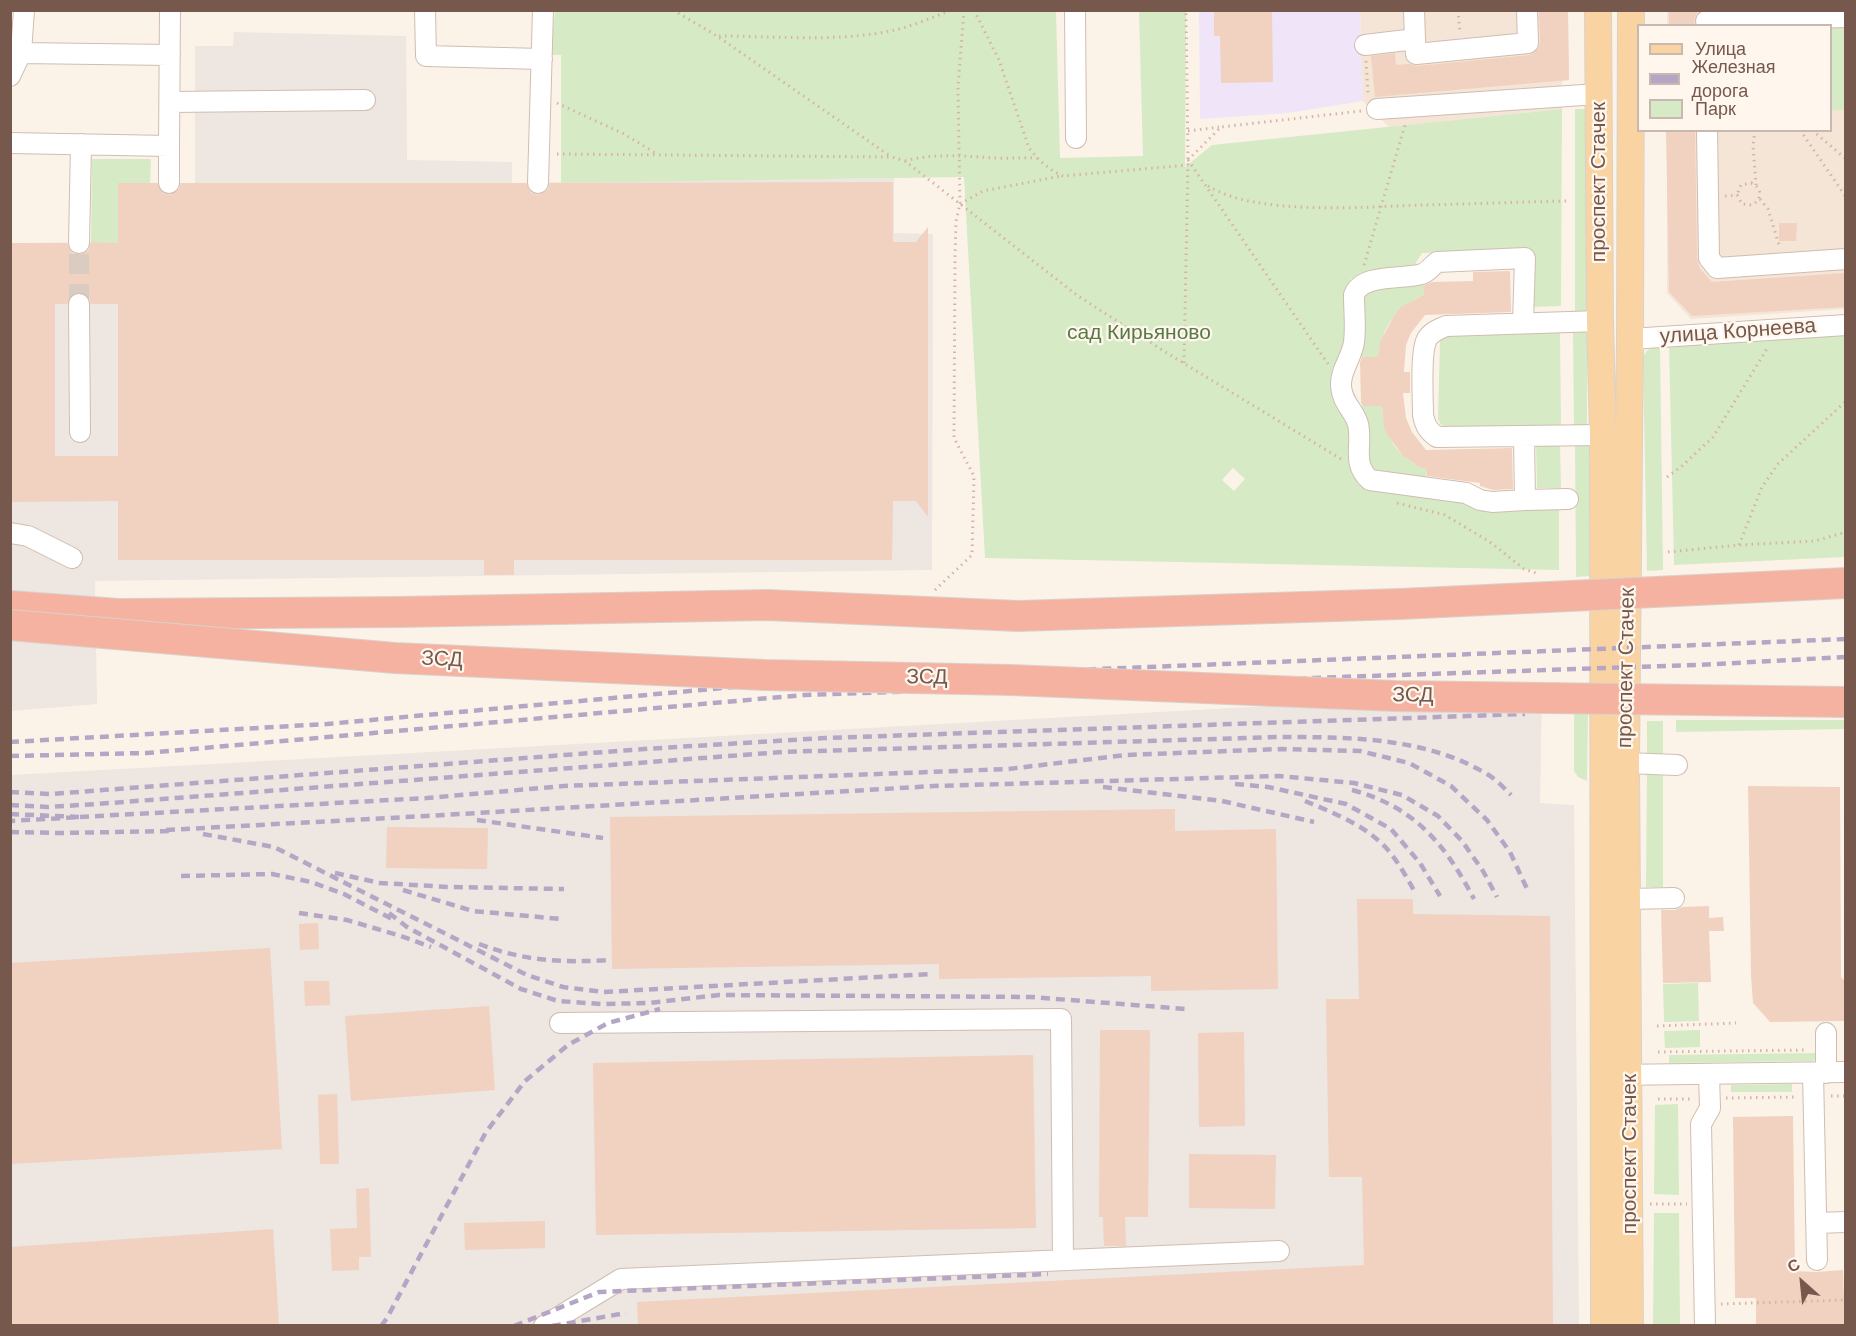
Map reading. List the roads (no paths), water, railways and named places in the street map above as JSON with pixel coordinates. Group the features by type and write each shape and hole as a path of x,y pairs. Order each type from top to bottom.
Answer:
{"highway":[{"path":"10,606 142,614 767,605 1018,616 1412,603 1845,583"},
{"name":"ЗСД","path":"10,625 395,658 765,675 1011,680 1396,696 1845,702"}],"main road":[{"name":"проспект Стачек","path":"1598,10 1603,435 1604,1326"},
{"name":"проспект Стачек","path":"1630,1326 1626,763 1631,10"}],"street":[{"path":"10,76 21,53 24,10"},
{"path":"168,183 170,10"},
{"path":"425,10 426,56 542,59"},
{"path":"538,183 543,10"},
{"path":"1075,10 1076,138"},
{"path":"1414,10 1416,54 1528,43 1527,10"},
{"path":"1706,19 1774,15 1845,17"},
{"path":"1365,45 1415,39"},
{"path":"21,53 170,55"},
{"path":"1377,110 1598,94"},
{"path":"170,102 365,100"},
{"path":"1707,132 1709,258 1717,268 1793,268 1845,259"},
{"path":"10,143 169,146"},
{"path":"79,243 81,144"},
{"path":"1523,323 1525,258 1437,262 1424,273 1371,281 1360,285 1354,296 1354,342 1341,383 1343,400 1358,423 1361,471 1370,480 1377,482 1466,493 1480,500 1492,502 1568,499"},
{"path":"79,304 80,432"},
{"name":"улица Корнеева","path":"1630,339 1777,329 1802,319 1845,325"},
{"path":"1600,321 1446,326 1435,331 1427,337 1424,348 1423,415 1425,425 1437,437 1603,435"},
{"path":"1524,437 1525,500"},
{"path":"10,533 28,536 72,558"},
{"path":"1626,763 1677,765"},
{"path":"1628,899 1674,898"},
{"path":"560,1023 1061,1019 1063,1260"},
{"path":"1818,1260 1813,1096 1828,1073 1826,1041"},
{"path":"1603,1075 1828,1073"},
{"path":"1705,1326 1701,1124 1710,1108 1709,1074"},
{"path":"1816,1223 1845,1222"},
{"path":"544,1326 621,1279 1279,1251"}],"tunnel":[{"path":"79,243 79,304"}],"railway":[{"path":"10,742 327,724 800,681 1846,639"},
{"path":"10,756 147,753 804,695 1697,665 1846,657"},
{"path":"10,792 51,794 644,749 825,738 1525,714"},
{"path":"10,805 48,807 97,804 782,752 1279,737 1359,739 1412,746 1463,762 1490,776 1511,795"},
{"path":"80,817 427,798 564,786 1008,769 1126,755 1281,749 1360,751 1409,763 1451,786 1487,820 1510,852 1528,891"},
{"path":"166,830 934,786 1279,776 1354,783 1402,795 1438,816 1462,841 1483,871 1497,897"},
{"path":"1235,784 1268,787 1346,804 1391,829 1420,863 1440,896"},
{"path":"1103,787 1222,801 1314,822"},
{"path":"1352,790 1394,806 1426,830 1452,861 1474,899"},
{"path":"1305,801 1344,818 1372,835 1390,853 1415,892"},
{"path":"10,814 80,817 10,821"},
{"path":"477,820 603,838"},
{"path":"10,832 173,831"},
{"path":"203,834 274,847 527,975 563,987 604,992 931,974"},
{"path":"335,873 380,883 564,889"},
{"path":"181,876 272,874 311,882 344,894 394,920"},
{"path":"403,890 473,911 561,919"},
{"path":"299,913 347,920 431,947"},
{"path":"389,913 407,927 521,989 558,1001 601,1004 649,1003 719,995 1031,997 1186,1009"},
{"path":"479,944 543,960 609,960"},
{"path":"381,1326 486,1132 525,1081 568,1045 608,1023 660,1009"},
{"path":"514,1326 599,1292 1048,1274"},
{"path":"552,1326 626,1313"}],"park label":[{"name":"сад Кирьяново","path":"1139,333"}]}
